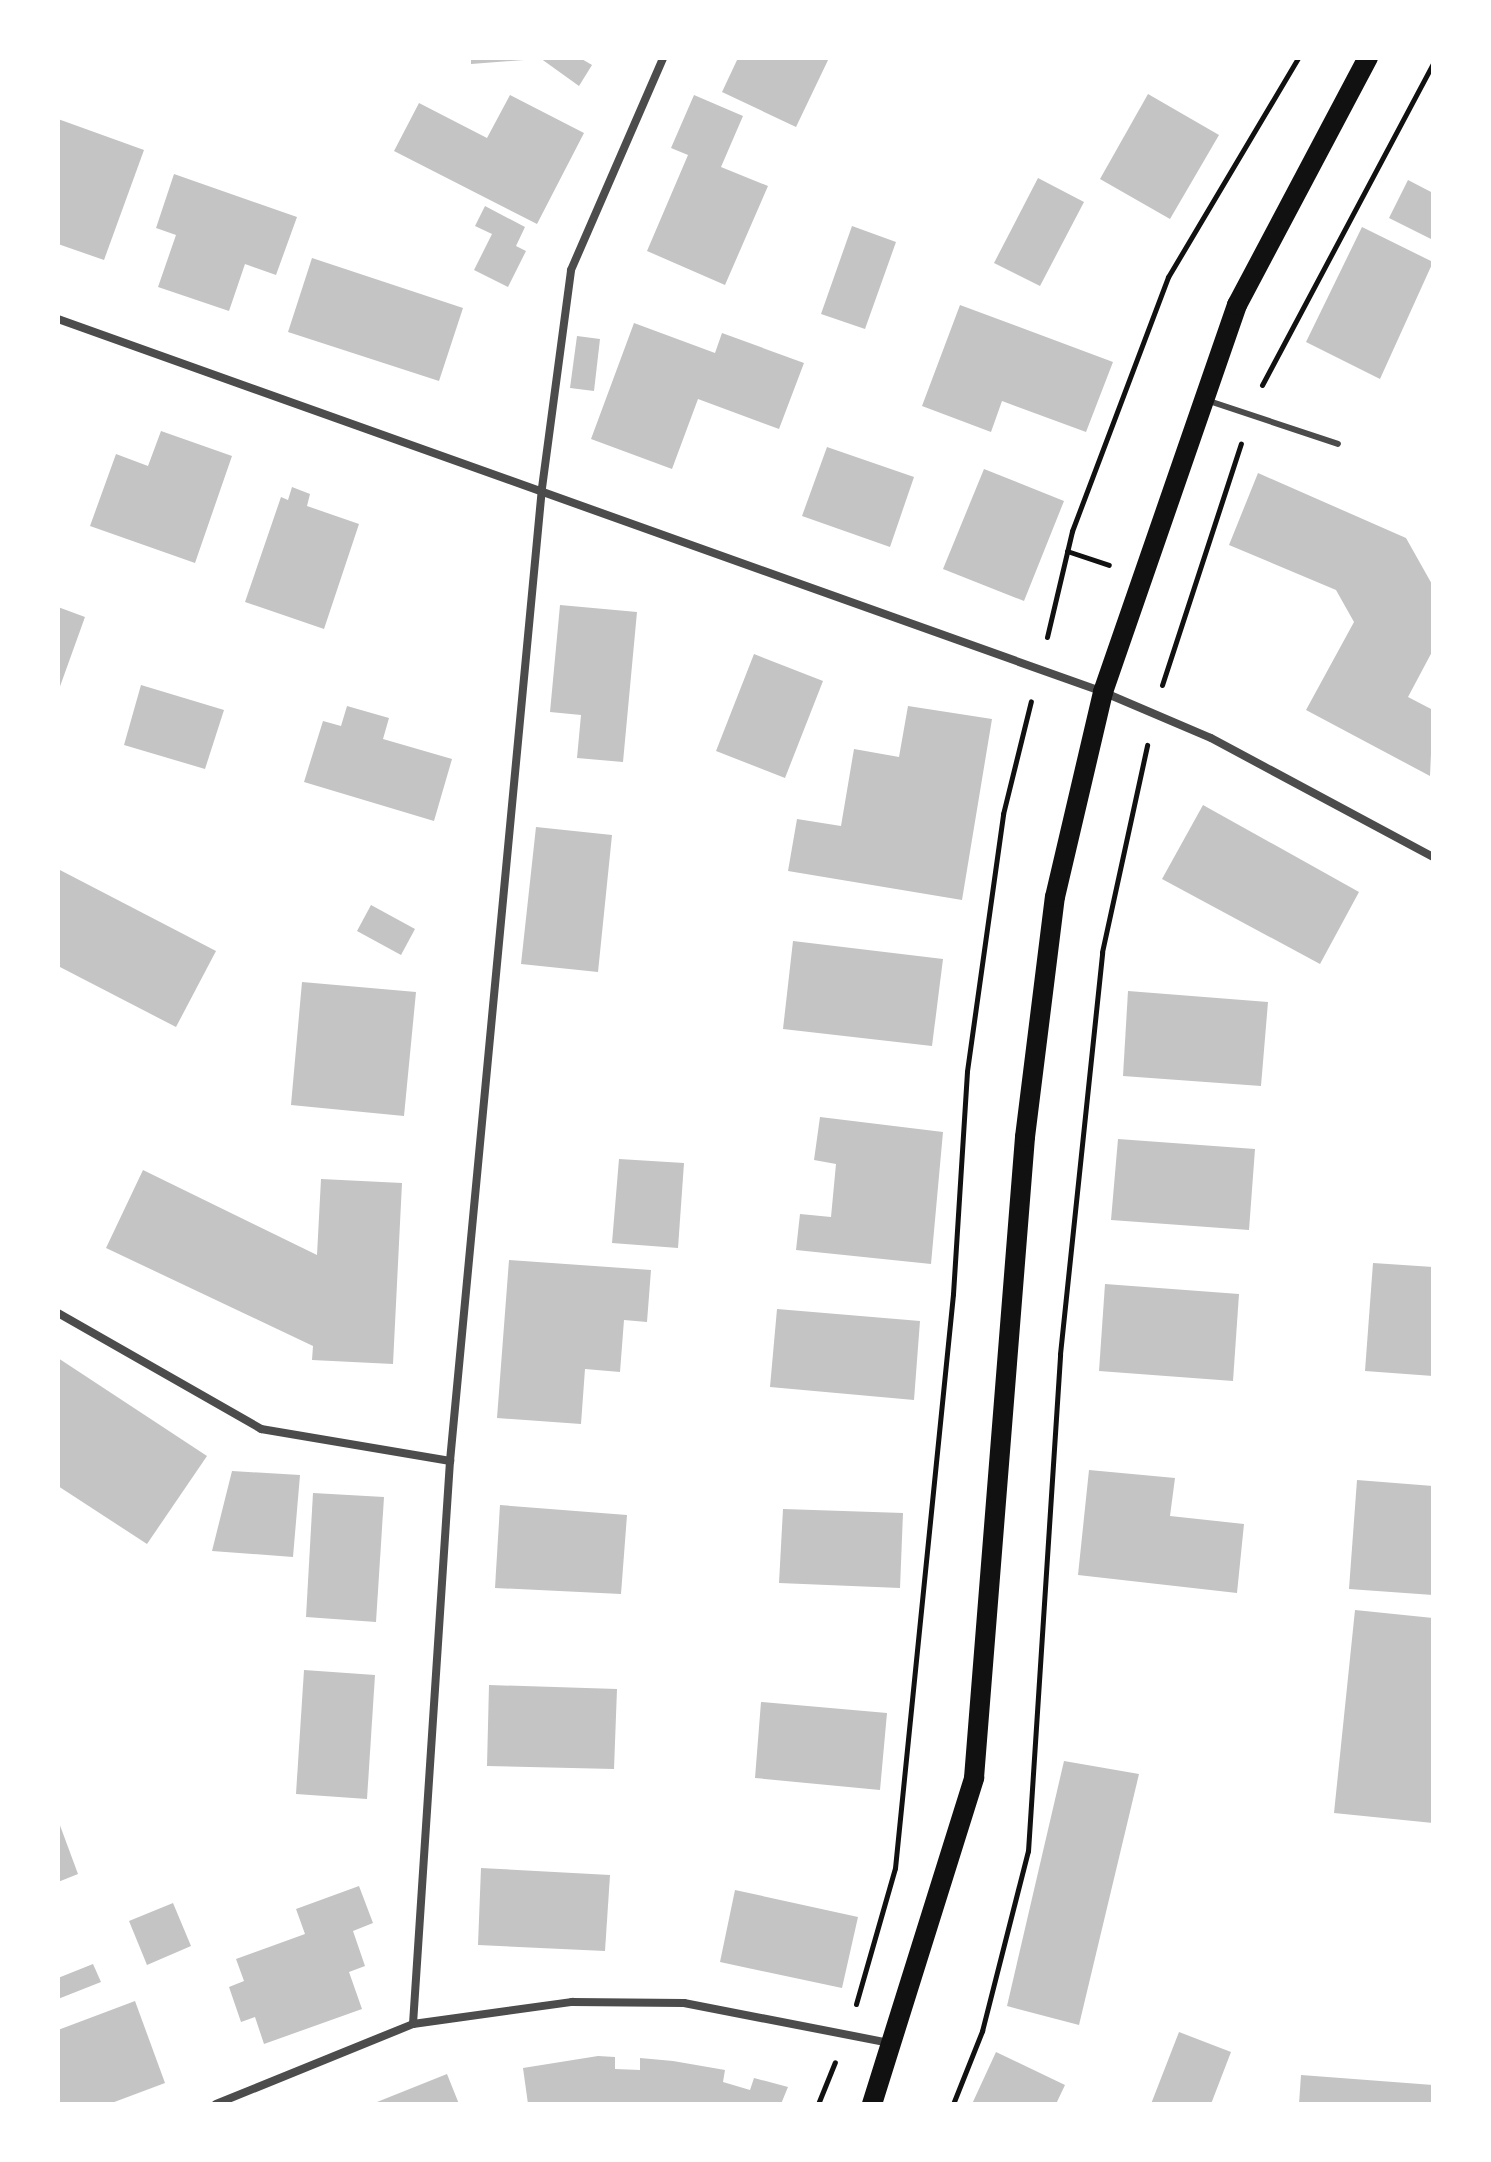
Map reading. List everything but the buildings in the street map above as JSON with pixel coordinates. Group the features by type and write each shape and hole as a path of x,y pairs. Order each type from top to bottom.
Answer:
{"main road":[{"path":"872,2104 895,2044 974,1778 1025,1137 1055,897 1103,692 1237,305 1368,58"}],"street":[{"path":"413,2024 450,1461 541,494 571,270 663,58"},
{"path":"58,319 541,494 1103,692 1154,712 1433,857"},
{"path":"58,1313 261,1429 450,1461"},
{"path":"216,2104 413,2024 572,2002 684,2003 895,2044"}],"lane":[{"path":"1203,399 1338,444"}],"path":[{"path":"953,2104 982,2031 1028,1851 1060,1354 1102,952 1154,712 1267,372 1433,64"},
{"path":"818,2104 847,2035"}]}
